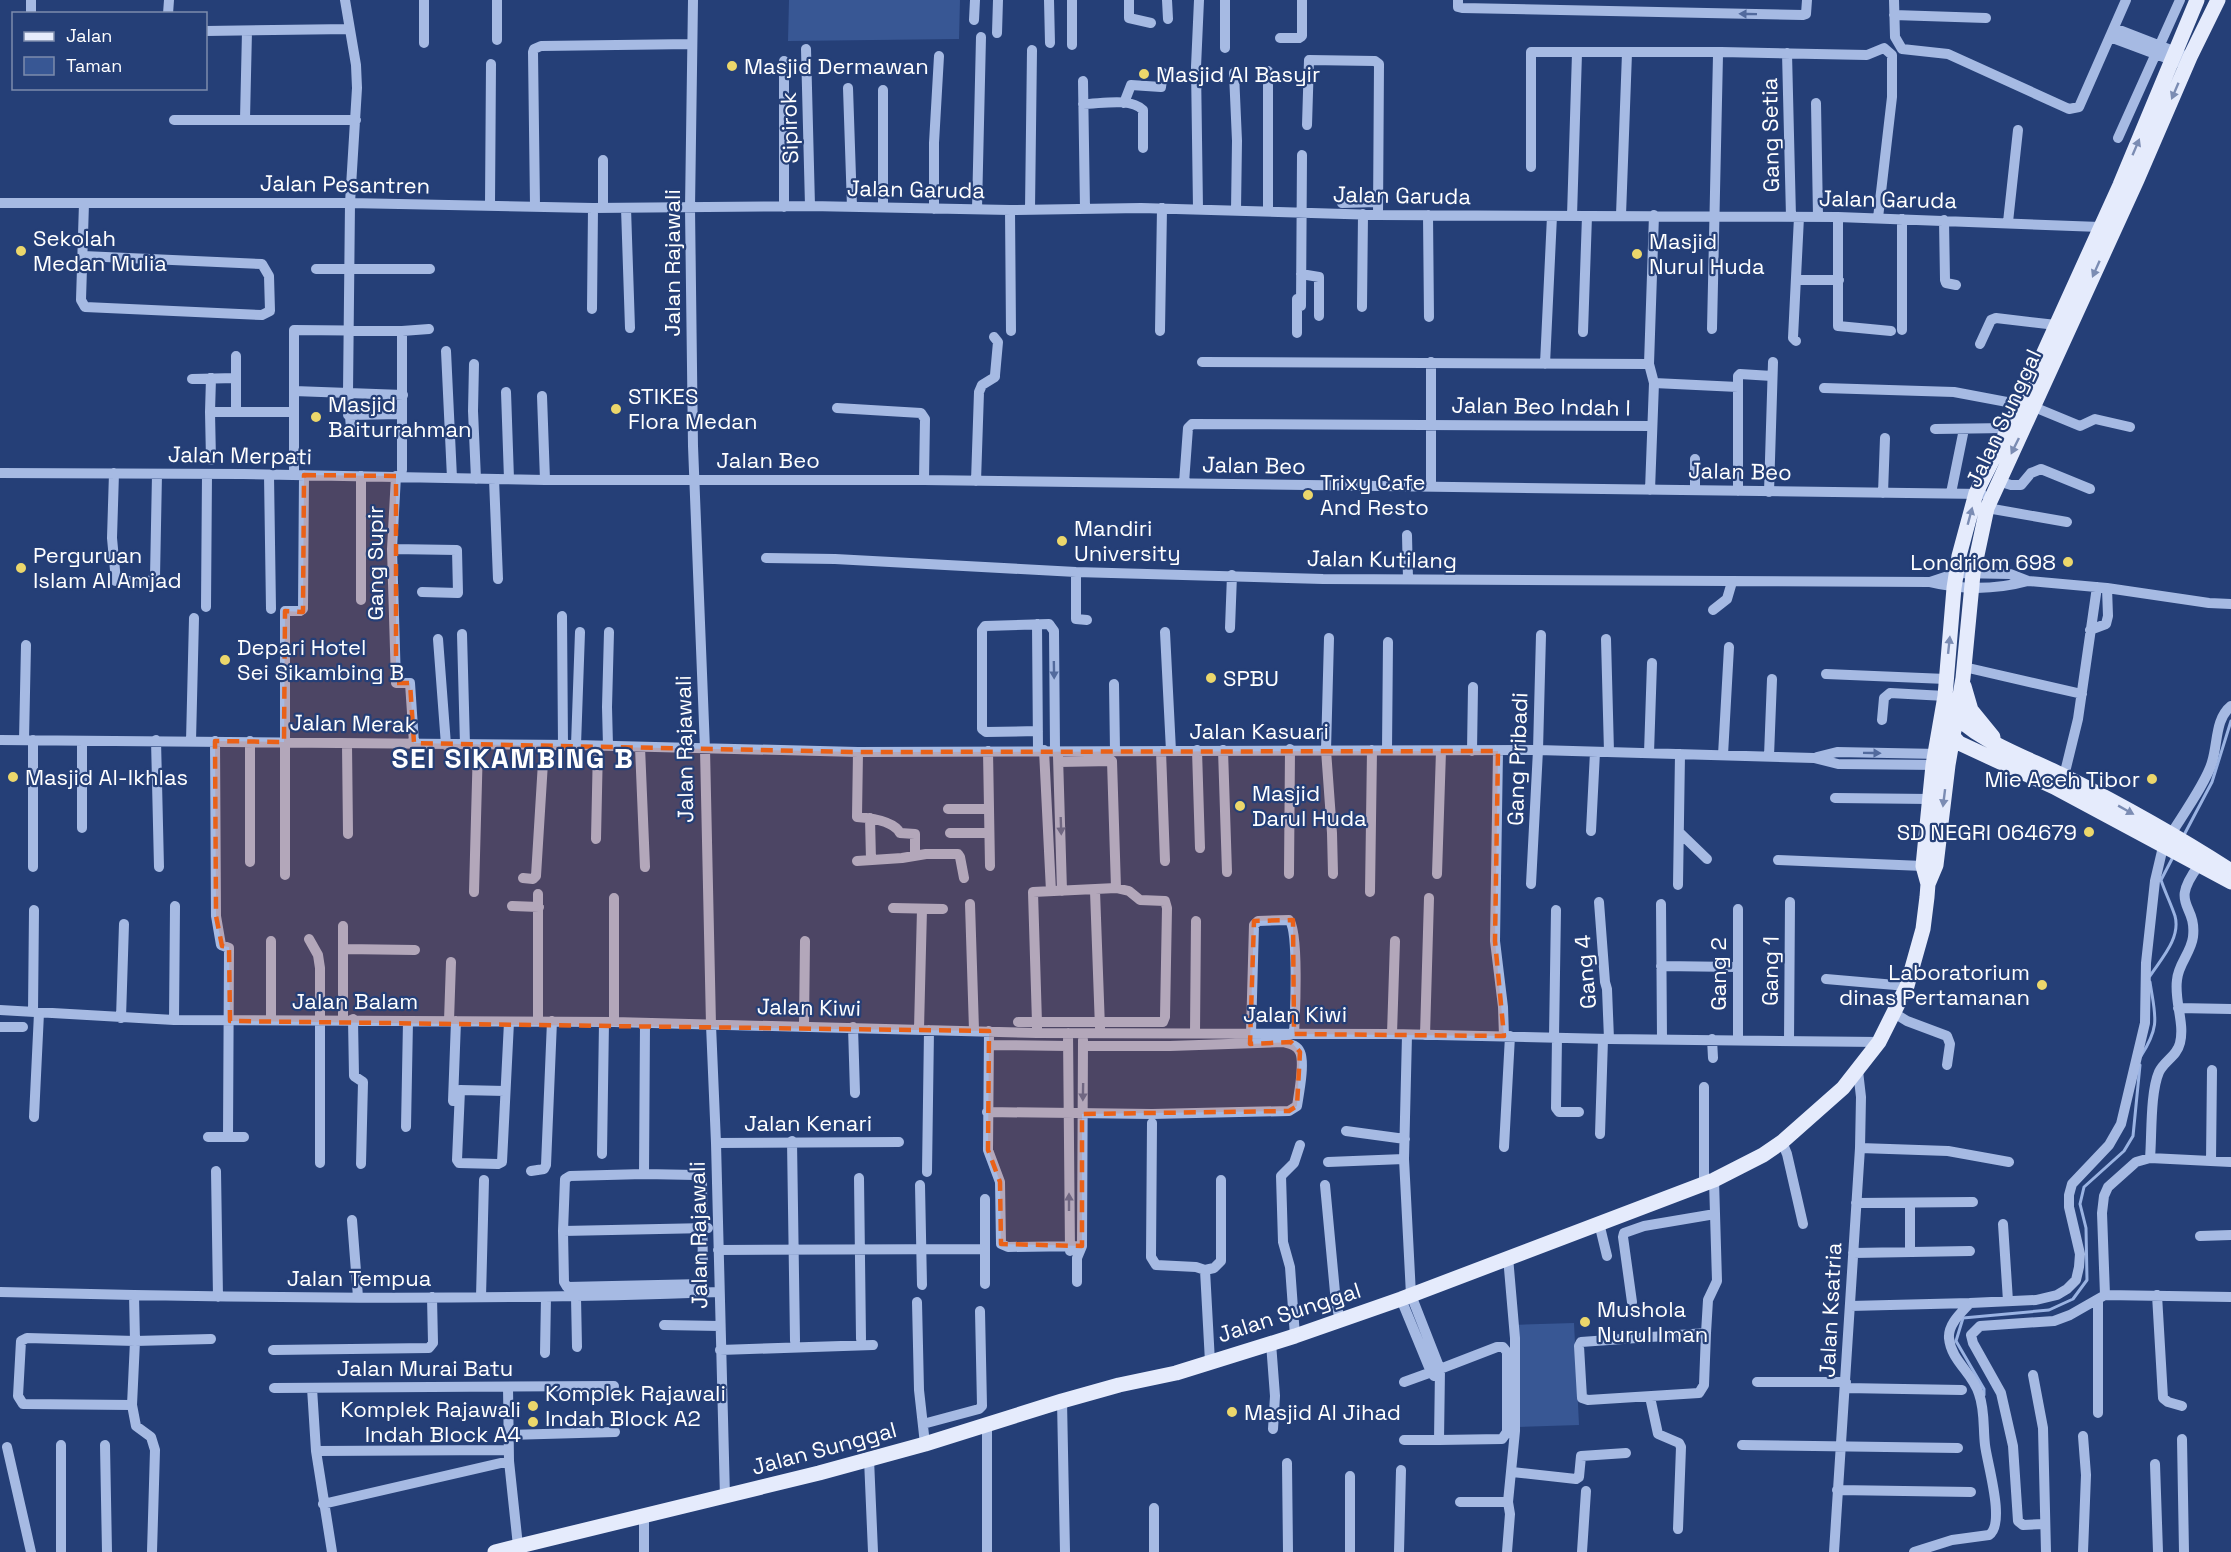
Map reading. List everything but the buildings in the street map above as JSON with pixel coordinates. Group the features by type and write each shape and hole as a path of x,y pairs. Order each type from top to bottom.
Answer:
{"main road":[{"name":"Jalan Sunggal","path":"1945,698 1954,588 1959,556 1985,499 2008,428 2027,405 2181,59 2197,0"},
{"name":"Jalan Sunggal","path":"2181,59 2218,0"},
{"name":"Jalan Sunggal","path":"495,1552 725,1497 925,1444 1062,1401 1119,1385 1176,1373 1295,1336 1406,1297 1709,1182 1763,1155 1782,1142 1843,1088 1858,1071 1880,1042 1907,986 1923,929 1928,884 1936,865 1942,759 1948,718 1963,673 1972,581 1985,499 1998,481 2056,325 2106,229"},
{"path":"1963,673 1971,710 1999,744"},
{"path":"1945,698 1948,718 2064,776 2231,882"},
{"name":"Jalan Sunggal","path":"1928,884 1923,866 1930,799 1942,759 1952,738 1948,718"},
{"path":"1952,738 1985,757 2169,842"},
{"path":"1942,759 1963,756 1985,757"},
{"path":"2199,861 2231,871"}],"street":[{"path":"345,0 356,65 356,120 350,203 348,415 351,428"},
{"path":"424,0 424,43"},
{"path":"496,40 498,0"},
{"name":"Jalan Rajawali","path":"693,0 690,208 693,446 705,749 725,1497"},
{"path":"974,20 975,0"},
{"path":"997,33 998,0"},
{"path":"1049,0 1050,43"},
{"path":"1072,0 1072,45"},
{"path":"1129,0 1129,18 1151,23"},
{"path":"1167,0 1168,19"},
{"path":"1198,209 1196,67 1199,0"},
{"path":"1225,0 1225,48"},
{"path":"1280,38 1302,36 1302,0"},
{"path":"1458,0 1458,7 1462,8 1529,5 1598,6 1669,13 1803,15 1806,14 1807,0"},
{"path":"1669,13 1670,0"},
{"path":"1894,0 1895,37 1902,49 1948,54 2069,109 2079,107 2126,0"},
{"path":"2118,138 2180,0"},
{"path":"1894,15 1986,18"},
{"path":"207,31 350,29"},
{"path":"245,119 247,31"},
{"path":"2112,33 2181,59"},
{"path":"977,209 981,37"},
{"path":"535,206 534,49 541,46 595,44 692,44"},
{"path":"1531,167 1531,52 1867,55 1884,48 1892,55 1892,97 1878,218"},
{"name":"Sipirok","path":"806,49 810,206"},
{"path":"1030,209 1032,50"},
{"path":"1572,216 1577,53"},
{"path":"1621,215 1627,53"},
{"name":"Gang Setia","path":"1787,53 1795,217 1794,338 1796,341"},
{"path":"1712,328 1718,55"},
{"path":"934,209 934,143 939,56"},
{"path":"1307,125 1309,60 1374,61 1379,64 1377,215"},
{"path":"783,61 784,207"},
{"path":"490,204 491,64"},
{"path":"1268,71 1268,211"},
{"path":"1124,103 1131,85 1161,87 1163,73"},
{"path":"1234,73 1237,141 1236,210"},
{"path":"1083,81 1085,209"},
{"path":"848,88 852,207"},
{"path":"883,90 883,207"},
{"path":"1816,103 1818,217"},
{"path":"1083,104 1138,104 1143,110 1143,147"},
{"path":"174,120 356,120"},
{"path":"2008,222 2018,130"},
{"path":"1297,333 1302,155"},
{"path":"592,309 603,160"},
{"path":"1342,203 1377,202"},
{"name":"Jalan Pesantren","path":"0,203 490,204 598,208 690,208"},
{"path":"83,256 262,264 269,276 271,307 268,314 262,315 85,307 81,300 84,203"},
{"name":"Jalan Garuda","path":"690,208 810,206 1010,210 1161,208 1377,215 1838,217 2008,222 2106,229"},
{"path":"626,208 630,328"},
{"path":"1160,331 1161,208"},
{"path":"1010,210 1011,331"},
{"path":"1300,212 1301,306"},
{"path":"1362,307 1363,214"},
{"path":"1428,215 1428,317"},
{"path":"1650,490 1654,383 1649,364 1654,215"},
{"path":"1545,364 1552,216"},
{"path":"1583,332 1587,216"},
{"path":"1838,217 1838,326 1896,331 1902,219"},
{"path":"1944,220 1945,280 1946,283 1956,285"},
{"path":"316,269 430,269"},
{"path":"1301,273 1319,277 1319,316"},
{"path":"1801,280 1839,280"},
{"path":"1980,344 1991,320 1996,318 2056,325"},
{"path":"285,875 285,611 303,609 299,473 294,412 293,330 402,331 429,329"},
{"name":"Gang Supir","path":"402,331 403,395 392,549 396,683 410,682 414,743"},
{"path":"976,481 979,392 982,385 995,375 998,342 994,337"},
{"path":"447,351 452,478"},
{"path":"236,356 236,412"},
{"path":"1202,362 1649,364"},
{"path":"1431,362 1431,486"},
{"path":"1769,492 1773,362"},
{"path":"474,364 473,411 477,479"},
{"path":"1738,491 1738,376 1740,374 1772,376"},
{"path":"211,460 212,378"},
{"path":"192,379 236,378"},
{"path":"1654,383 1738,387"},
{"path":"1824,388 1954,392 2027,405 2080,426 2095,419 2130,427"},
{"path":"294,391 403,395"},
{"path":"506,392 509,479"},
{"path":"542,396 545,480"},
{"path":"837,408 921,413 925,419 924,480"},
{"path":"210,412 294,412"},
{"path":"348,415 402,414"},
{"name":"Jalan Beo Indah I","path":"1184,483 1190,424 1652,426"},
{"path":"1935,429 2008,428"},
{"path":"1951,493 1964,429"},
{"path":"1883,493 1885,438"},
{"path":"1695,459 1695,490"},
{"path":"1998,481 2019,486 2031,473 2044,469 2090,489"},
{"name":"Jalan Merpati","path":"0,473 269,475 299,473 361,476 399,473 477,479 696,479"},
{"path":"114,474 112,538 116,581 152,581 155,577 158,474"},
{"path":"206,607 207,474"},
{"path":"269,475 271,609"},
{"path":"361,476 361,600"},
{"path":"494,479 498,579"},
{"name":"Jalan Beo","path":"696,479 1951,493 1985,499 2067,522"},
{"path":"1407,535 1408,579"},
{"path":"392,549 457,550 458,592 422,592"},
{"name":"Jalan Kutilang","path":"766,558 835,559 1076,572 1232,576 1929,582 1954,588 1972,581"},
{"path":"1076,572 1076,619 1087,620"},
{"path":"1957,573 1972,581 2010,574 2028,581 2102,587 2209,603 2231,604"},
{"name":"Jalan Kutilang","path":"1929,582 1957,573"},
{"path":"1230,628 1232,576"},
{"path":"1713,610 1727,599 1732,582"},
{"path":"2064,776 2075,693 2102,587"},
{"path":"562,616 563,746"},
{"path":"191,741 194,618"},
{"path":"1037,624 1038,731 1051,753 1057,891"},
{"path":"1038,731 986,732 982,728 983,628 1049,624 1054,631 1051,753 1057,891"},
{"path":"576,745 580,632"},
{"path":"597,839 607,707 609,632"},
{"path":"1165,632 1165,861"},
{"path":"462,634 465,745"},
{"name":"Gang Pribadi","path":"1531,884 1541,635"},
{"path":"1329,638 1326,750 1332,822 1333,874"},
{"path":"438,639 446,745"},
{"path":"1606,639 1609,752"},
{"path":"1387,750 1388,642"},
{"path":"26,645 33,867"},
{"path":"1723,754 1729,647"},
{"path":"1649,753 1652,663"},
{"path":"1963,673 2075,693"},
{"path":"1826,674 1946,678"},
{"path":"1769,756 1772,679"},
{"path":"1114,684 1115,751"},
{"path":"1472,751 1473,687"},
{"path":"1882,720 1884,698 1890,693 1945,698"},
{"path":"1850,1306 2036,1300 2057,1295 2076,1280 2080,1254 2069,1207 2069,1195 2072,1184 2109,1145 2121,1124 2145,1023 2146,963 2155,881 2169,842 2212,763 2218,726 2226,710 2231,706"},
{"name":"Jalan Merak","path":"0,740 576,745 705,749"},
{"path":"156,740 159,867"},
{"path":"82,741 82,828"},
{"path":"215,741 216,916 222,946 230,948 228,1137"},
{"path":"249,741 250,862"},
{"path":"346,744 348,834"},
{"path":"474,892 478,745"},
{"path":"523,878 533,879 536,876 544,746"},
{"path":"640,747 645,867"},
{"name":"Jalan Kasuari","path":"705,749 1051,753 1290,749 1538,750 1814,758 1838,764 1942,759"},
{"path":"1289,874 1290,749"},
{"path":"1197,750 1200,848"},
{"path":"1223,750 1227,872"},
{"path":"1370,892 1372,750"},
{"path":"988,751 990,866"},
{"path":"1437,874 1441,751"},
{"path":"1498,751 1495,941 1507,1036 1504,1147"},
{"path":"858,752 857,817 892,823 897,826 900,833 915,834 915,856"},
{"path":"1591,831 1595,752"},
{"path":"1051,753 1112,761 1116,888"},
{"path":"1678,885 1680,754"},
{"path":"1835,798 1930,799"},
{"path":"948,809 988,809"},
{"path":"870,818 871,860"},
{"path":"1679,831 1707,859"},
{"path":"950,833 989,833"},
{"path":"857,861 926,854 959,854 964,878"},
{"path":"1778,860 1923,866"},
{"path":"2150,1158 2155,1088 2160,1070 2178,1050 2181,1041 2175,996 2178,969 2191,945 2193,934 2193,925 2183,900 2188,881 2199,861"},
{"path":"1018,1022 1037,1028 1100,1028 1163,1022 1165,1017 1167,908 1165,901 1140,900 1129,891 1116,888 1095,891 1033,892 1037,1028"},
{"path":"1095,891 1100,1028"},
{"path":"538,894 538,1021"},
{"path":"602,1154 614,898"},
{"path":"1425,1035 1429,898"},
{"name":"Gang 4","path":"1599,902 1607,989 1600,1134"},
{"name":"Gang 1","path":"1789,1041 1790,902"},
{"path":"970,903 974,1030"},
{"path":"1661,904 1662,1039"},
{"path":"174,1020 175,906"},
{"path":"512,906 538,907"},
{"path":"893,908 943,909"},
{"path":"922,909 927,1172"},
{"path":"1556,909 1556,1108 1559,1112 1579,1112"},
{"name":"Gang 2","path":"1738,909 1738,1039"},
{"path":"34,910 36,1012 34,1118"},
{"path":"1251,1034 1254,925 1258,921 1289,920 1293,925 1295,957 1294,1034"},
{"path":"1195,1033 1196,921"},
{"path":"121,1018 124,924"},
{"path":"343,926 348,1019 354,1076 363,1082 361,1164"},
{"path":"309,939 318,955 320,968 320,1163"},
{"path":"271,941 271,1020"},
{"path":"804,1027 805,941"},
{"path":"1392,1034 1395,941"},
{"path":"344,949 415,950"},
{"path":"451,962 453,1021 451,1156"},
{"path":"1661,966 1737,967"},
{"path":"1826,978 1907,986"},
{"path":"2178,1008 2231,1009"},
{"name":"Jalan Balam","path":"0,1010 174,1020 348,1019 711,1025"},
{"path":"1894,1013 1907,1021 1947,1036 1950,1044 1947,1065"},
{"path":"406,1127 408,1021"},
{"path":"531,1171 544,1169 546,1166 552,1021"},
{"path":"505,1091 460,1090 457,1160 459,1163 501,1163 509,1022"},
{"path":"644,1174 645,1023"},
{"name":"Jalan Kiwi","path":"711,1025 989,1031 1037,1028 1068,1033 1083,1033 1100,1028 1195,1033 1880,1042"},
{"path":"0,1027 23,1027"},
{"path":"853,1027 855,1093"},
{"path":"989,1031 988,1156 1000,1182 1001,1244 1008,1247 1082,1246"},
{"path":"1068,1033 1069,1247 1077,1258"},
{"path":"1077,1282 1077,1258 1082,1246 1083,1033"},
{"path":"1407,1035 1404,1159 1406,1297 1436,1374 1439,1440"},
{"path":"1712,1039 1713,1058"},
{"path":"987,1112 1082,1114 1288,1111 1297,1106 1301,1070 1300,1052 1294,1045 1283,1042 1083,1046"},
{"path":"989,1045 1068,1046"},
{"path":"2211,1161 2212,1070"},
{"name":"Jalan Ksatria","path":"1834,1552 1860,1148 1861,1097 1858,1071"},
{"path":"1704,1087 1709,1182 1715,1214 1717,1281 1708,1300 1704,1385 1702,1391 1696,1394 1650,1397 1584,1399 1582,1396 1579,1346 1581,1342 1706,1333"},
{"path":"1152,1123 1152,1262 1156,1265 1196,1267 1205,1270 1214,1268 1221,1262 1221,1180"},
{"path":"1346,1131 1405,1139"},
{"path":"208,1137 244,1137"},
{"path":"792,1141 795,1341"},
{"name":"Jalan Kenari","path":"716,1143 899,1142"},
{"path":"1782,1142 1787,1154 1803,1224"},
{"path":"1295,1336 1290,1267 1283,1242 1281,1176 1294,1163 1300,1145"},
{"path":"1860,1148 1948,1151 2009,1162"},
{"path":"2098,1413 2102,1213 2104,1196 2108,1187 2136,1162 2150,1158 2231,1162"},
{"path":"1328,1162 1404,1159"},
{"path":"216,1171 218,1297"},
{"path":"644,1174 700,1176 702,1179 703,1228 703,1282 701,1285 567,1287 564,1282 562,1231 564,1184 567,1177 644,1174"},
{"path":"859,1178 861,1339"},
{"path":"481,1297 484,1180"},
{"path":"920,1185 922,1286"},
{"path":"1325,1185 1336,1303 1340,1320"},
{"path":"985,1199 985,1284"},
{"path":"1856,1203 1973,1202"},
{"path":"1910,1203 1910,1252"},
{"path":"1632,1302 1624,1233 1644,1226 1715,1214"},
{"path":"352,1220 358,1297"},
{"path":"1599,1223 1607,1256"},
{"path":"2003,1224 2008,1301"},
{"path":"562,1231 717,1228"},
{"path":"2200,1236 2231,1235"},
{"path":"718,1250 984,1249"},
{"path":"1853,1253 1970,1251"},
{"path":"1507,1552 1510,1514 1508,1502 1515,1431 1515,1338 1508,1257"},
{"path":"1205,1270 1210,1362"},
{"name":"Jalan Tempua","path":"0,1292 218,1297 576,1297 719,1292"},
{"path":"134,1295 135,1341 132,1405 136,1426 151,1437 154,1443 152,1552"},
{"path":"2157,1295 2163,1398 2182,1406"},
{"path":"2044,1524 2023,1525 2018,1521 2013,1446 2001,1394 1973,1343 1971,1335 1974,1329 1980,1326 2054,1321 2070,1316 2102,1298 2157,1295 2231,1297"},
{"path":"273,1350 429,1348 433,1343 432,1297"},
{"path":"545,1353 546,1297"},
{"path":"576,1297 577,1347"},
{"path":"917,1302 919,1390 925,1444"},
{"path":"1914,1552 1952,1540 1989,1535 1996,1526 1994,1493 1979,1394 1967,1372 1954,1358 1949,1336 1951,1326 1970,1303"},
{"path":"923,1424 979,1409 982,1406 980,1311"},
{"path":"664,1325 720,1326"},
{"path":"132,1405 27,1405 20,1402 18,1396 20,1342 24,1338 135,1341 211,1339"},
{"path":"1271,1343 1275,1396 1273,1429"},
{"path":"720,1350 873,1345"},
{"path":"1404,1382 1436,1374 1497,1347 1503,1347 1507,1352 1505,1437 1502,1439 1404,1440"},
{"path":"2033,1375 2043,1428 2046,1552"},
{"path":"1756,1382 1962,1390"},
{"name":"Jalan Murai Batu","path":"273,1388 614,1386"},
{"path":"508,1387 509,1456 518,1546"},
{"path":"312,1388 316,1451 332,1552"},
{"path":"1650,1397 1658,1434 1681,1444 1678,1529"},
{"path":"1062,1401 1065,1552"},
{"path":"987,1426 987,1552"},
{"path":"508,1435 615,1432"},
{"path":"2083,1436 2086,1474 2083,1552"},
{"path":"2182,1439 2184,1552"},
{"path":"61,1445 61,1552"},
{"path":"105,1445 107,1552"},
{"path":"1742,1445 1959,1448"},
{"path":"7,1447 31,1552"},
{"path":"316,1451 509,1456"},
{"path":"1512,1472 1576,1479 1580,1477 1581,1456 1626,1453"},
{"path":"323,1504 509,1456"},
{"path":"869,1459 873,1552"},
{"path":"1287,1463 1288,1552"},
{"path":"2155,1464 2158,1552"},
{"path":"1399,1552 1401,1470"},
{"path":"1350,1476 1350,1552"},
{"path":"1837,1490 1971,1492"},
{"path":"1582,1552 1586,1491"},
{"path":"1460,1502 1508,1502"},
{"path":"1154,1508 1154,1552"},
{"path":"644,1516 644,1552"}],"highlighted area":[{"path":"304,475 396,476 396,683 410,683 414,743 858,752 1498,751 1495,941 1504,1036 1294,1034 1293,920 1254,921 1250,1044 1291,1042 1300,1052 1297,1106 1289,1111 1082,1114 1082,1246 1001,1244 1000,1182 988,1150 989,1031 230,1021 229,947 222,946 216,916 215,741 284,742 285,611 303,612"}],"green space":[{"path":"789,0 960,0 959,39 788,41"},
{"path":"1574,1323 1579,1425 1516,1427 1511,1325"}],"waterway":[{"path":"2184,835 2212,782 2231,721"},
{"path":"2150,976 2169,948 2175,932 2175,916 2161,880 2173,857"},
{"path":"2141,1056 2152,1036 2155,1020 2150,982"},
{"path":"1984,1395 1984,1389 1956,1341 1963,1318 2049,1310 2073,1299 2087,1280 2086,1228 2080,1204 2084,1187 2124,1151 2133,1136 2140,1065"}],"place":[{"name":"Masjid Dermawan","path":"732,66"},
{"name":"Masjid Al Basyir","path":"1144,74"},
{"name":"Sekolah Medan Mulia","path":"21,251"},
{"name":"Masjid Nurul Huda","path":"1637,254"},
{"name":"STIKES Flora Medan","path":"616,409"},
{"name":"Masjid Baiturrahman","path":"316,417"},
{"name":"Trixy Cafe And Resto","path":"1308,495"},
{"name":"Mandiri University","path":"1062,541"},
{"name":"Londriom 698","path":"2068,562"},
{"name":"Perguruan Islam Al Amjad","path":"21,568"},
{"name":"Depari Hotel Sei Sikambing B","path":"225,660"},
{"name":"SPBU","path":"1211,678"},
{"name":"Masjid Al-Ikhlas","path":"13,777"},
{"name":"Mie Aceh Tibor","path":"2152,779"},
{"name":"Masjid Darul Huda","path":"1240,806"},
{"name":"SD NEGRI 064679","path":"2089,832"},
{"name":"Laboratorium dinas Pertamanan","path":"2042,985"},
{"name":"Mushola Nurul Iman","path":"1585,1322"},
{"name":"Komplek Rajawali Indah Block A2","path":"533,1406"},
{"name":"Masjid Al Jihad","path":"1232,1412"},
{"name":"Komplek Rajawali Indah Block A4","path":"533,1422"}],"district":[{"name":"SEI SIKAMBING B","path":"513,758"}]}
